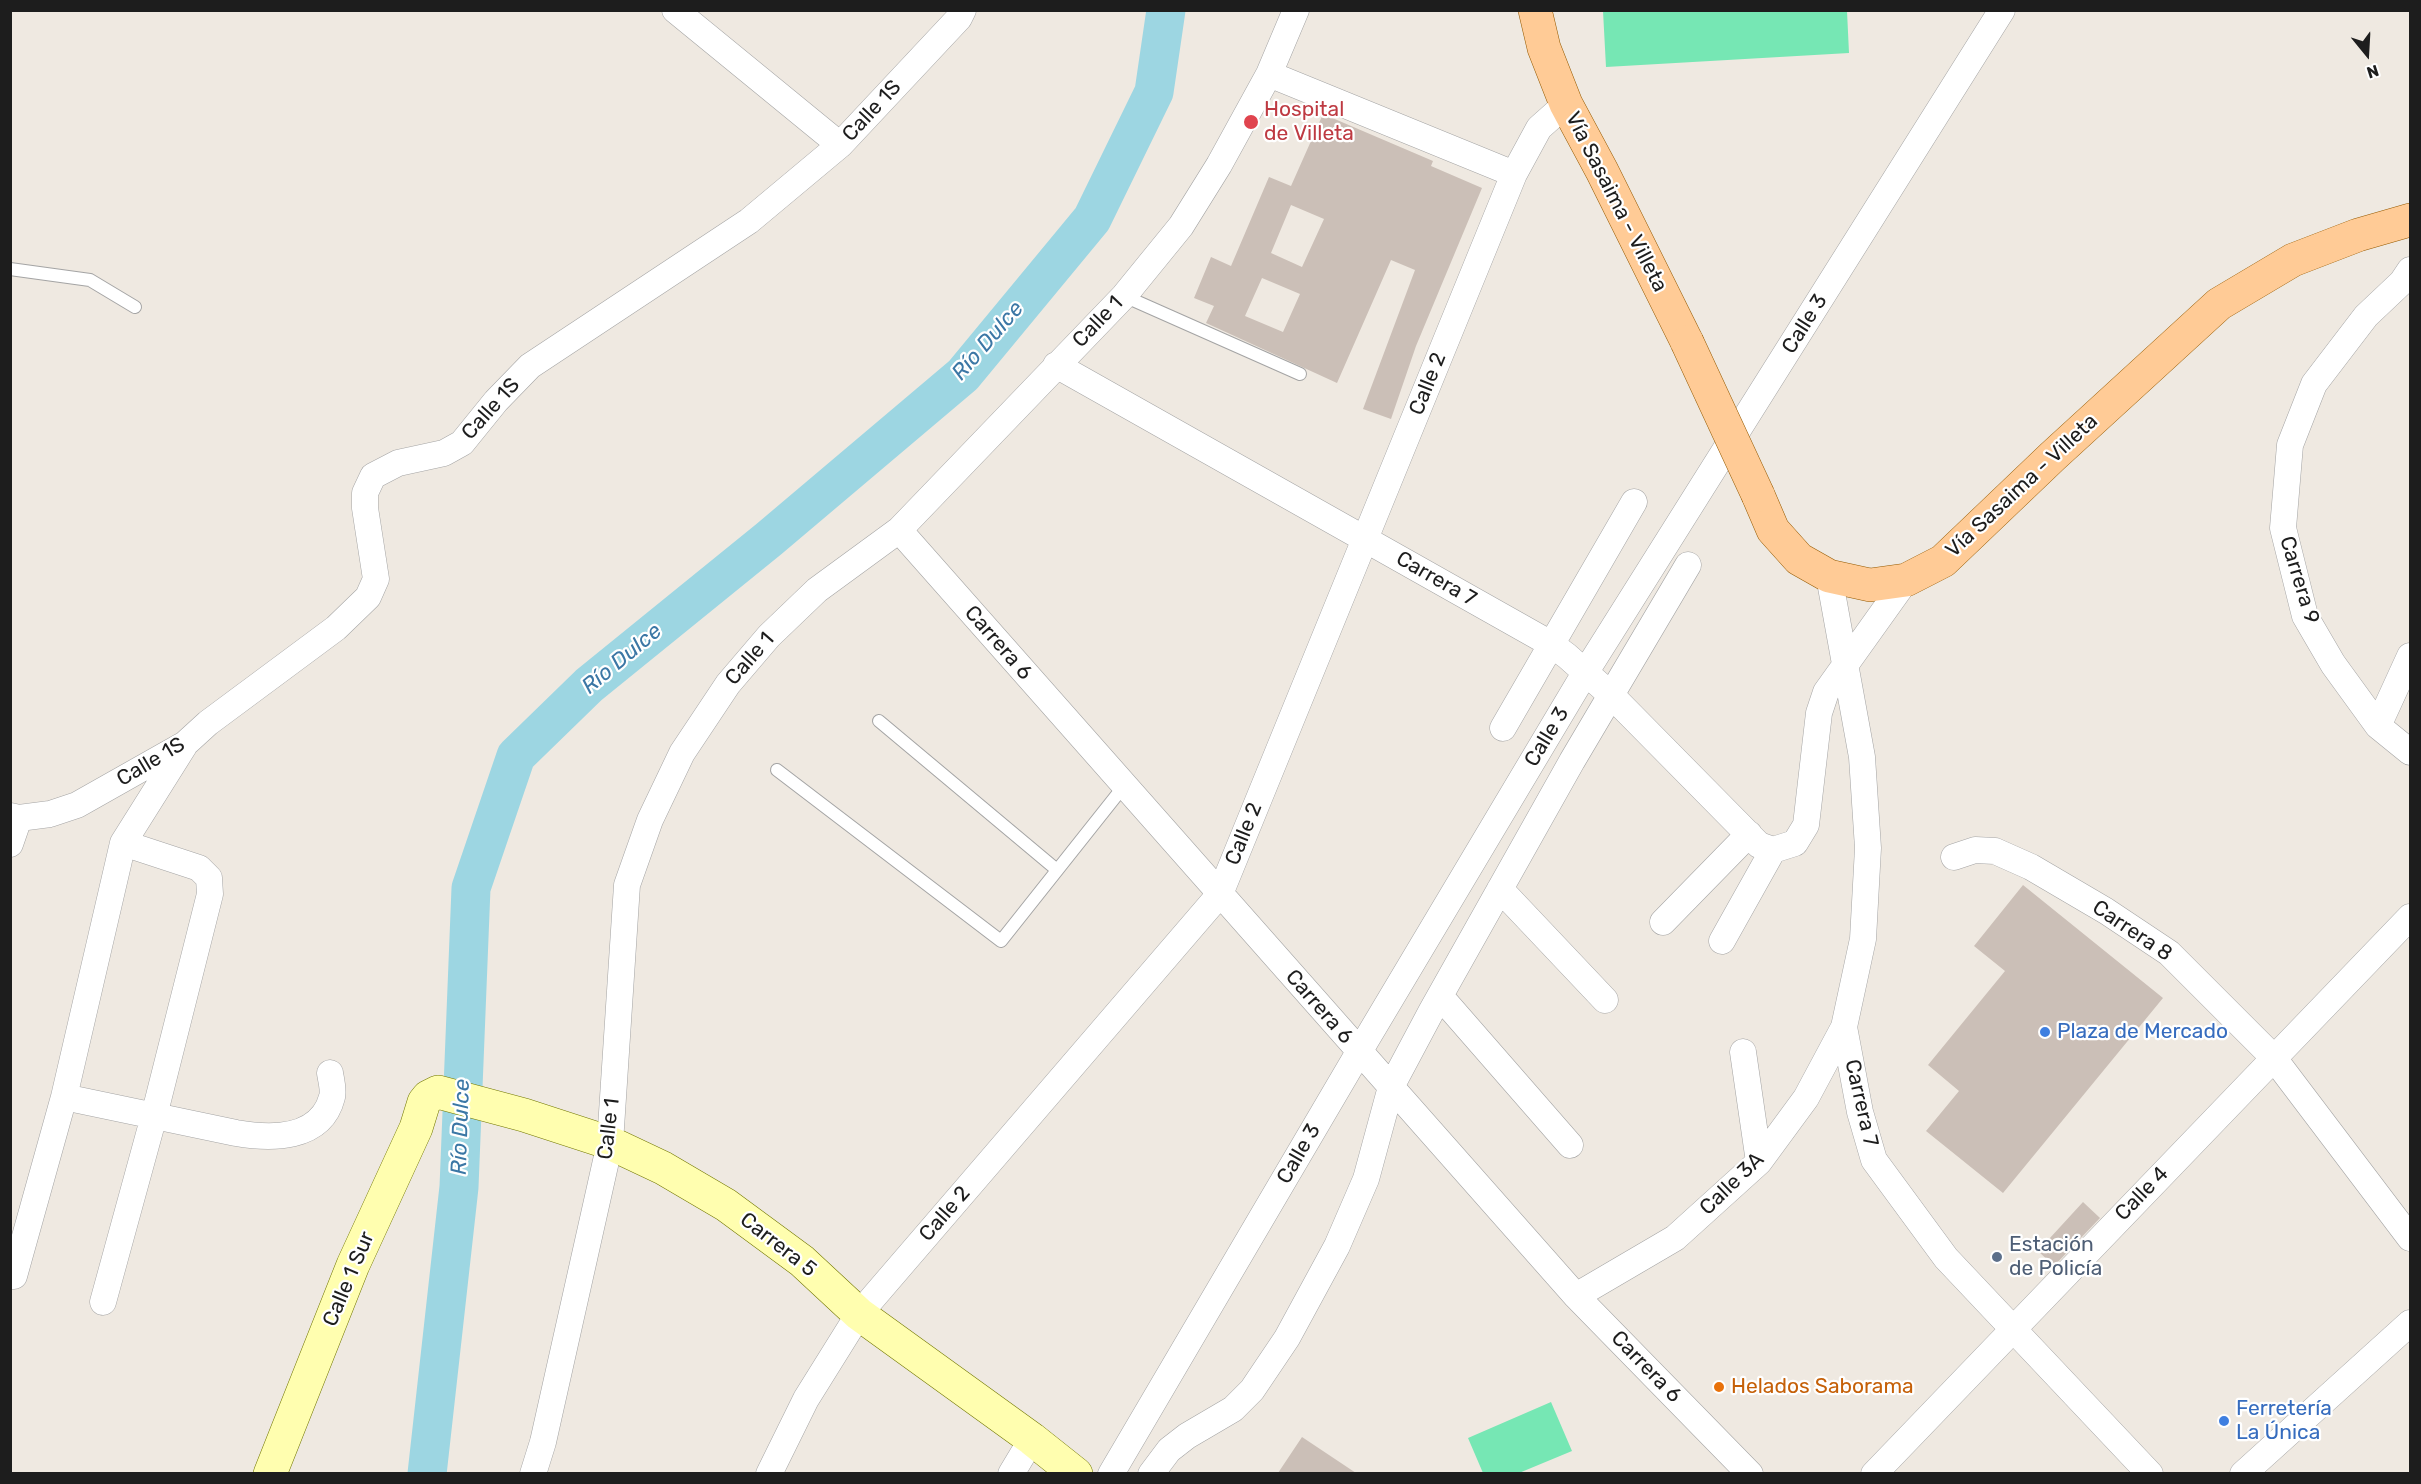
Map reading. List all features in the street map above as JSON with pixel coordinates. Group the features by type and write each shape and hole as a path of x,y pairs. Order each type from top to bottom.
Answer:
{"main road":[{"name":"Vía Sasaima - Villeta","path":"1535,10 1544,48 1566,105 1602,171 1687,342 1773,530 1799,559 1829,576 1870,585 1906,580 1943,561 2219,304 2293,260 2358,235 2410,220"}],"street":[{"path":"675,10 840,146"},
{"name":"Calle 1S","path":"15,817 50,814 77,805 185,744 208,723 336,628 368,597 376,579 365,508 365,493 373,476 398,463 444,453 462,443 495,401 530,366 749,222 840,146 959,18 963,10"},
{"name":"Calle 1","path":"533,1473 543,1442 610,1143 627,885 650,820 682,753 728,684 769,636 817,590 899,530 1124,296 1180,226 1219,165 1269,75 1296,10"},
{"name":"Calle 3","path":"1111,1473 1585,673 2002,10"},
{"path":"1269,75 1514,174"},
{"name":"Calle 2","path":"769,1473 806,1399 859,1314 1220,894 1514,174 1539,128 1566,105"},
{"name":"Carrera 9","path":"2410,270 2402,282 2366,316 2313,384 2290,445 2283,528 2305,616 2333,664 2378,726 2410,752"},
{"name":"Carrera 7","path":"1056,365 1551,644 1611,695 1759,845 1773,850"},
{"path":"1503,728 1635,502"},
{"name":"Carrera 6","path":"899,530 1576,1296 1750,1473"},
{"name":"Calle 3","path":"1151,1473 1169,1450 1187,1436 1233,1409 1252,1390 1287,1338 1337,1246 1366,1179 1391,1087 1500,889 1688,565"},
{"name":"Carrera 7","path":"1829,576 1862,757 1868,848 1863,939 1844,1027 1860,1112 1874,1160 1946,1258 2150,1473"},
{"path":"1722,941 1773,850 1795,843 1806,825 1819,713 1826,692 1906,580"},
{"path":"2378,726 2410,656"},
{"path":"14,1276 64,1097 123,843 185,744"},
{"path":"10,844 15,817"},
{"path":"1663,922 1749,834"},
{"path":"103,1302 154,1116 210,894 209,878 199,868 123,843"},
{"name":"Carrera 8","path":"1954,857 1975,850 1995,851 2031,867 2106,911 2169,953 2273,1057 2410,1238"},
{"path":"1500,889 1605,1000"},
{"name":"Calle 4","path":"1874,1473 2410,917"},
{"path":"1440,996 1569,1145"},
{"name":"Calle 3A","path":"1576,1296 1675,1238 1759,1162 1806,1098 1844,1027"},
{"path":"1743,1052 1759,1162"},
{"path":"64,1097 260,1137 296,1135 321,1119 333,1096 330,1073"},
{"name":"Carrera 5","path":"438,1092 610,1143 663,1168 726,1205 802,1261 859,1314 1053,1461"},
{"name":"Calle 1 Sur","path":"270,1473 353,1265 416,1128 424,1102 438,1092"},
{"path":"2243,1473 2410,1323"},
{"path":"1011,1473 1053,1461"}],"lane":[{"path":"10,268 90,280 135,307"},
{"path":"1124,296 1300,374"},
{"path":"879,721 1057,870"},
{"path":"777,770 1000,940 1124,786"}],"green space":[{"path":"1603,11 1847,11 1849,53 1606,67"},
{"path":"1551,1402 1572,1451 1519,1473 1483,1473 1468,1438"}],"building":[{"path":"1323,114 1433,161 1431,166 1482,188 1416,346 1391,419 1363,409 1415,270 1391,260 1337,383 1206,323 1214,306 1194,298 1211,257 1231,266 1269,177 1291,186","holes":["1291,205 1324,219 1302,267 1271,253","1262,278 1300,294 1283,332 1245,316"]},
{"name":"Plaza de Mercado","path":"2023,885 2163,998 2003,1193 1926,1131 1959,1091 1928,1065 2005,971 1974,946"},
{"path":"2083,1202 2100,1218 2054,1266 2038,1251"},
{"path":"1302,1437 1356,1473 1278,1473"}],"waterway":[{"name":"Río Dulce","path":"427,1474 459,1187 471,888 516,756 589,685 769,539 963,375 1092,219 1154,92 1166,10"}],"place":[{"name":"Hospital de Villeta","path":"1251,122"},
{"name":"Plaza de Mercado","path":"2045,1032"},
{"name":"Estación de Policía","path":"1997,1257"},
{"name":"Helados Saborama","path":"1719,1387"},
{"name":"Ferretería La Única","path":"2224,1421"}]}
